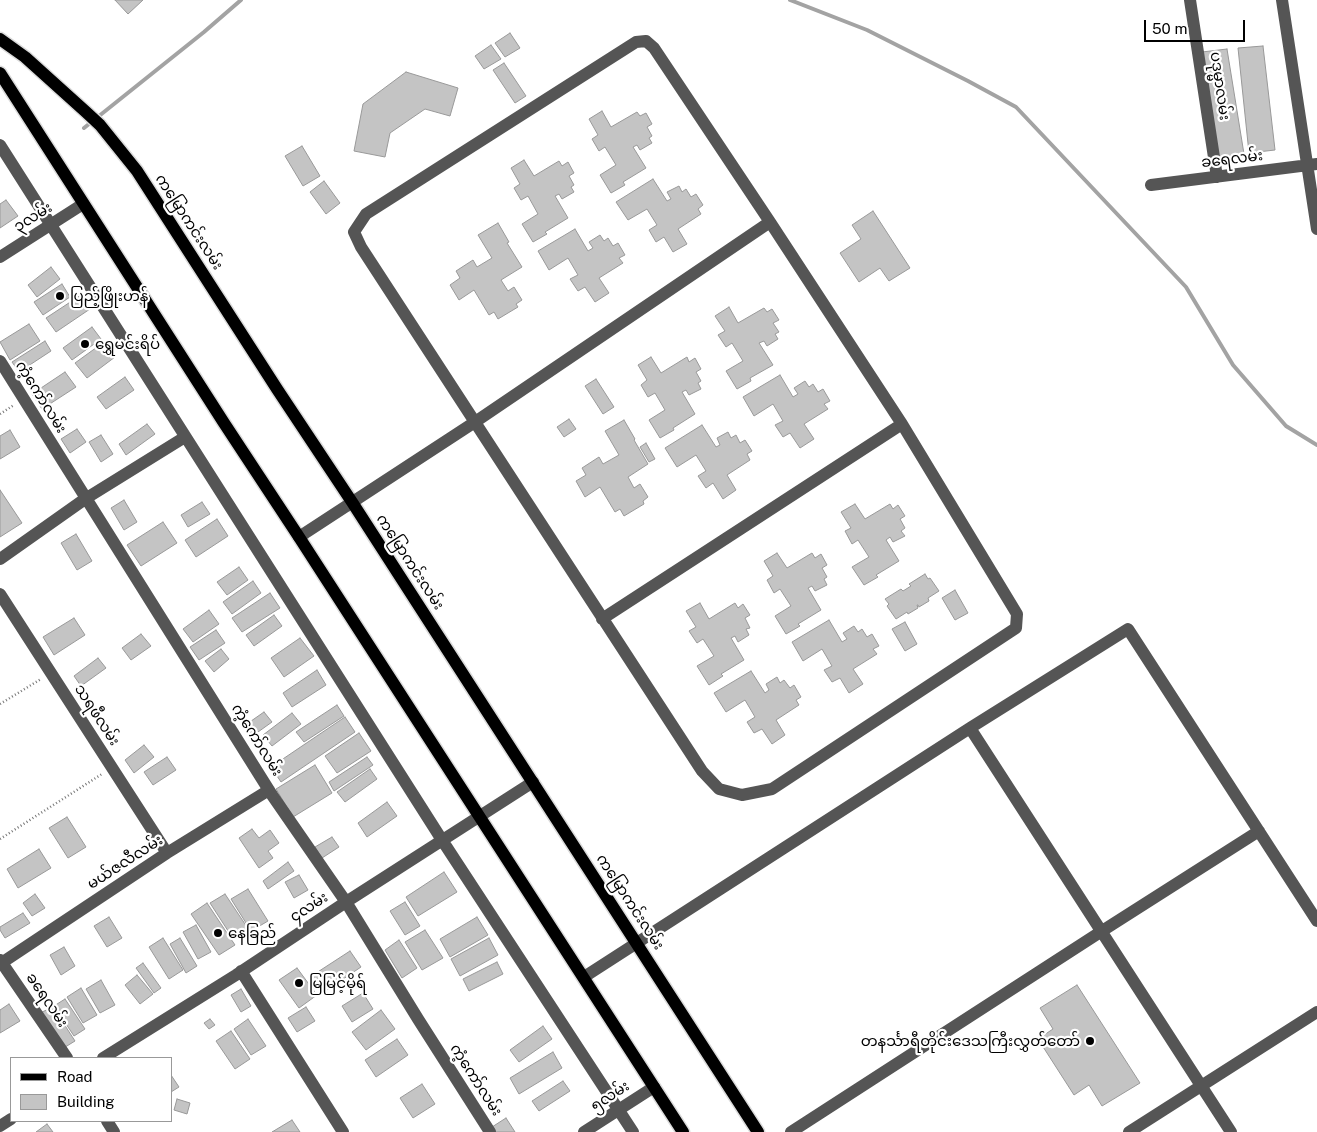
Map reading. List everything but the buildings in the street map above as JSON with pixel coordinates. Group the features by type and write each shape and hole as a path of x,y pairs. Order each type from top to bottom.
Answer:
{"main road":[{"name":"ကမြောကင်းလမ်း","path":"0,39 25,57 100,125 137,171 758,1132"},
{"path":"0,73 683,1132"}],"street":[{"name":"ပဒုမ္မာလမ်း","path":"1190,0 1216,177"},
{"path":"1282,0 1312,165 1317,229"},
{"path":"646,41 654,48 902,424 1017,614 1016,628 772,788 742,795 720,789 702,772 474,422 361,247 354,232 366,214 636,42 646,41"},
{"path":"0,146 442,840 633,1132"},
{"name":"ခရေလမ်း","path":"1151,185 1312,165"},
{"name":"၃လမ်း","path":"0,257 83,204"},
{"path":"299,537 474,422 770,222"},
{"name":"ကံ့ကော်လမ်း","path":"0,362 269,790 346,902 490,1132"},
{"path":"602,619 902,424"},
{"path":"0,558 86,499 185,437"},
{"name":"သရဖီလမ်း","path":"0,594 167,853"},
{"path":"584,977 970,728 1128,629 1317,921"},
{"path":"970,728 1231,1132"},
{"name":"၄လမ်း","path":"104,1057 241,971 533,782"},
{"name":"မယ်ဇလီလမ်း","path":"1,962 167,853 269,790"},
{"path":"791,1132 1260,831"},
{"name":"ခရေလမ်း","path":"1,962 66,1057"},
{"path":"241,971 343,1132"},
{"path":"1129,1132 1317,1012"},
{"name":"၅လမ်း","path":"584,1132 654,1087"}],"path":[{"path":"0,704 50,673"},
{"path":"0,839 112,768"}],"waterway":[{"path":"84,128 241,0"},
{"path":"790,0 867,30 1016,107 1186,287 1233,365 1286,426 1317,445"}],"place":[{"name":"ပြည့်ဖြိုးဟန်","path":"60,296"},
{"name":"ရွှေမင်းရိပ်","path":"85,344"},
{"name":"နေခြည်","path":"218,933"},
{"name":"မြမြင့်မိုရ်","path":"299,983"},
{"name":"တနင်္သာရီတိုင်းဒေသကြီးလွှတ်တော်","path":"1090,1041"}]}
